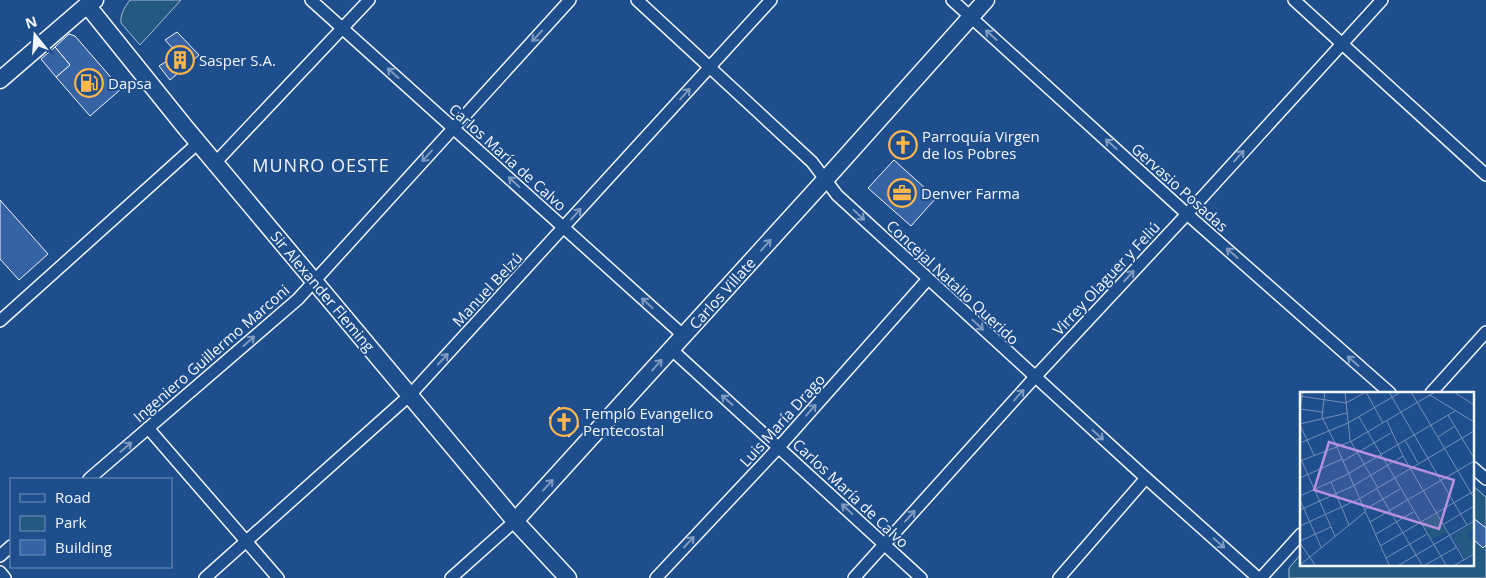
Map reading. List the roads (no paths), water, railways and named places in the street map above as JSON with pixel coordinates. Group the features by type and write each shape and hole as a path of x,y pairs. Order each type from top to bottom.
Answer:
{"main road":[{"name":"Carlos Villate","path":"515,521 986,0"},
{"path":"0,80 88,2"},
{"name":"Sir Alexander Fleming","path":"88,2 198,143 515,521 568,578"}],"street":[{"name":"Carlos María de Calvo","path":"311,0 684,336"},
{"path":"215,163 369,0"},
{"name":"Ingeniero Guillermo Marconi","path":"90,478 298,299 313,280 570,0"},
{"name":"Concejal Natalio Querido","path":"637,0 812,162 837,195 1146,478 1260,578"},
{"name":"Manuel Belzú","path":"205,578 410,395 771,0"},
{"name":"Gervasio Posadas","path":"952,0 1187,214 1389,392"},
{"path":"1294,0 1486,175"},
{"name":"Virrey Olaguer y Feliú","path":"854,578 1035,377 1382,0"},
{"path":"0,321 198,143"},
{"name":"Luis María Drago","path":"656,578 779,446 928,279"},
{"path":"1431,392 1486,332"},
{"name":"Carlos María de Calvo","path":"671,349 921,578"},
{"path":"148,428 278,578"},
{"path":"1474,469 1486,479"},
{"path":"1059,578 1146,478"},
{"name":"Carlos Villate","path":"451,578 515,521"},
{"path":"1260,578 1300,535"},
{"path":"0,556 10,547"},
{"path":"0,572 5,578"}],"place":[{"name":"Sasper S.A.","path":"180,60"},
{"name":"Dapsa","path":"89,83"},
{"name":"Parroquía Virgen de los Pobres","path":"903,145"},
{"name":"Denver Farma","path":"902,193"},
{"name":"Templo Evangelico Pentecostal","path":"564,422"}],"district":[{"name":"MUNRO OESTE","path":"321,165"}]}
